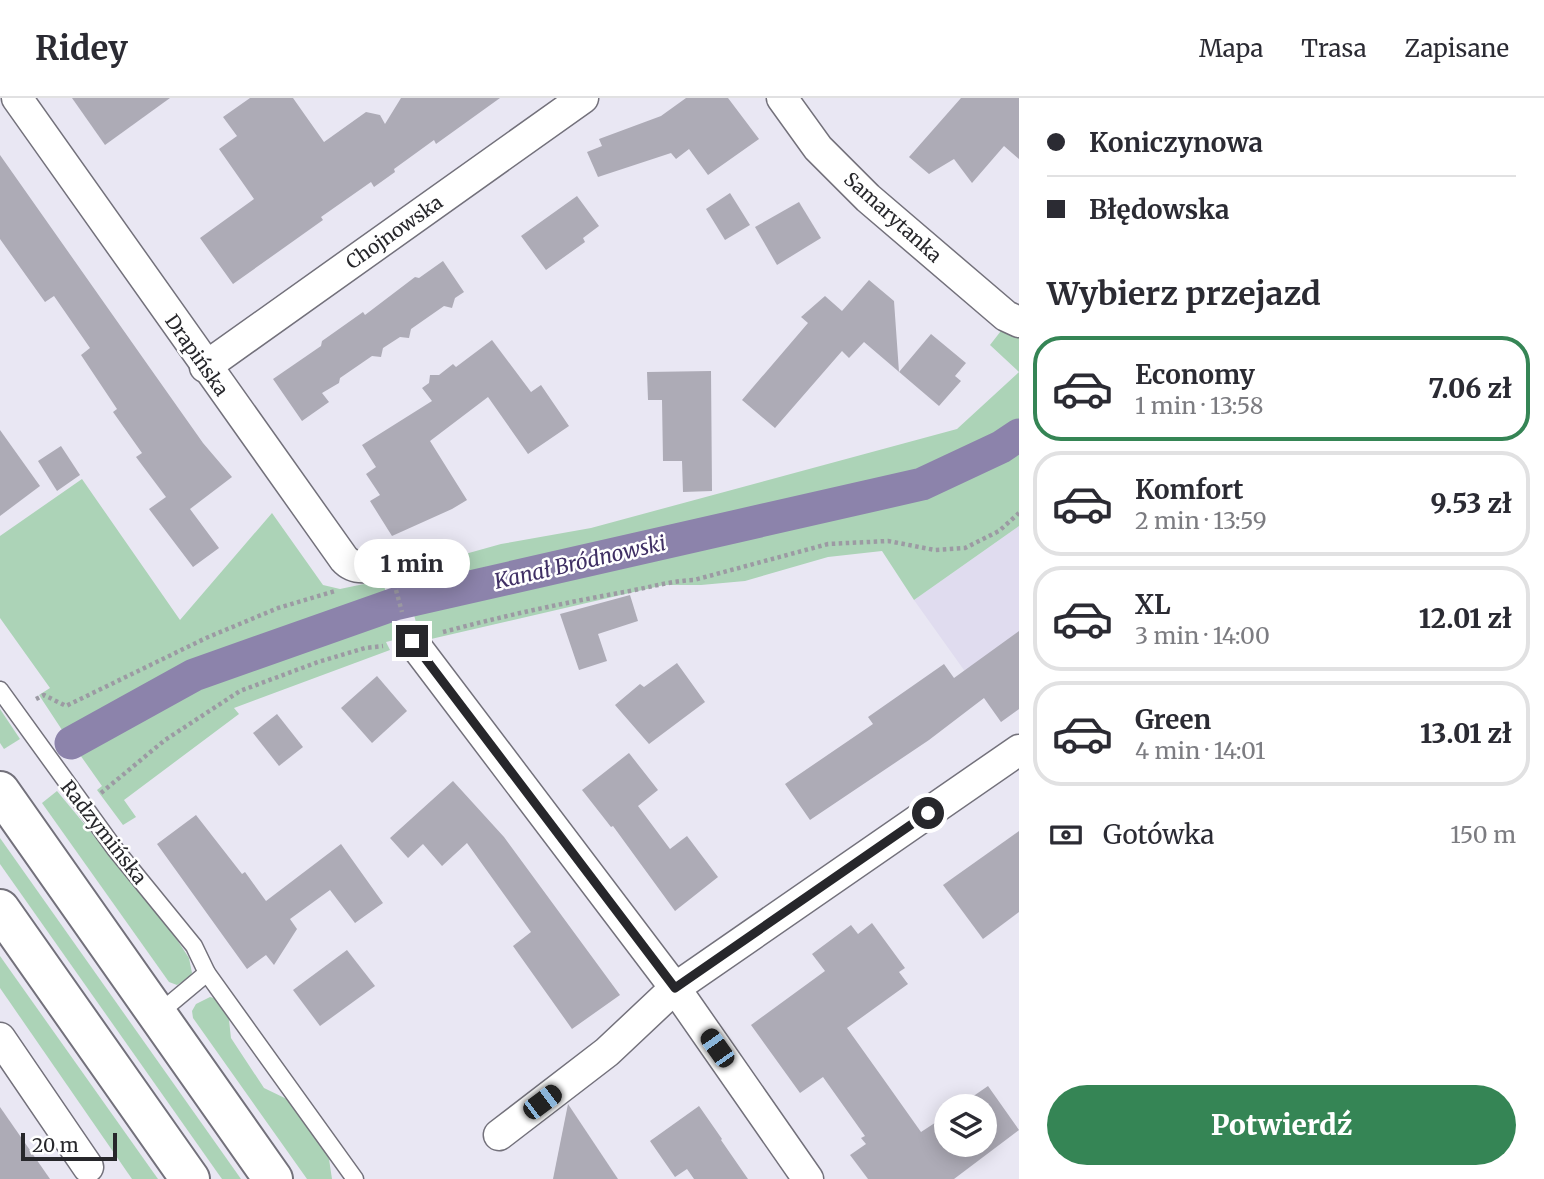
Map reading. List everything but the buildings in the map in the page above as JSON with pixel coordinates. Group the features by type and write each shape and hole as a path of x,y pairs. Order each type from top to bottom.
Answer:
{"main road":[{"path":"0,791 273,1179"},
{"path":"0,909 190,1179"}],"street":[{"name":"Drapińska","path":"17,98 205,367 349,565 359,569 397,568"},
{"name":"Chojnowska","path":"205,367 583,98"},
{"name":"Samarytanka","path":"782,98 818,148 868,198 1006,316 1019,322"},
{"path":"423,637 675,988 808,1179"},
{"path":"499,1135 607,1052 675,988 1019,750"},
{"path":"0,1038 88,1167"}],"lane":[{"name":"Radzymińska","path":"0,690 65,783 194,946 207,973 355,1179"},
{"path":"158,1014 207,973"}],"path":[{"path":"423,637 514,613 671,581 694,580 828,544 888,541 934,550 965,548 999,531 1019,513"},
{"path":"397,568 402,613"},
{"path":"29,703 44,695 66,706 206,638 278,608 338,590"},
{"path":"97,796 165,740 240,691 318,662 375,646"}],"shaded area":[{"path":"1019,526 1019,709 1001,722 914,600"}],"green space":[{"path":"1004,327 1019,334 1019,372 990,345"},
{"path":"1019,372 1019,424 992,440 924,472 891,482 436,585 415,568 501,544 591,528 957,429"},
{"path":"1019,448 1019,526 914,600 882,551 828,557 745,581 664,585 431,639 428,632 419,634 413,611 705,548 916,498 1004,458"},
{"path":"82,479 180,620 272,513 323,585 340,589 383,580 387,599 287,627 219,652 115,705 66,736 39,695 50,688 0,618 0,536"},
{"path":"393,618 398,639 386,642 390,650 234,708 239,714 124,800 136,817 123,825 97,790 102,786 78,752 204,682 320,639"},
{"path":"0,709 20,739 4,749 0,743"},
{"path":"57,791 164,920 189,958 192,973 189,978 177,985 169,982 42,803"},
{"path":"0,838 241,1179 222,1179 217,1172 0,864"},
{"path":"0,956 158,1179 132,1179 0,988"},
{"path":"210,997 218,999 228,1011 231,1038 264,1088 295,1103 321,1142 329,1159 332,1179 307,1179 193,1018 192,1011 196,1004"}],"waterway":[{"name":"Kanał Bródnowski","path":"71,743 194,675 395,604 922,484 1001,447 1019,435"}],"route":[{"path":"412,641 675,988 928,813"}]}
